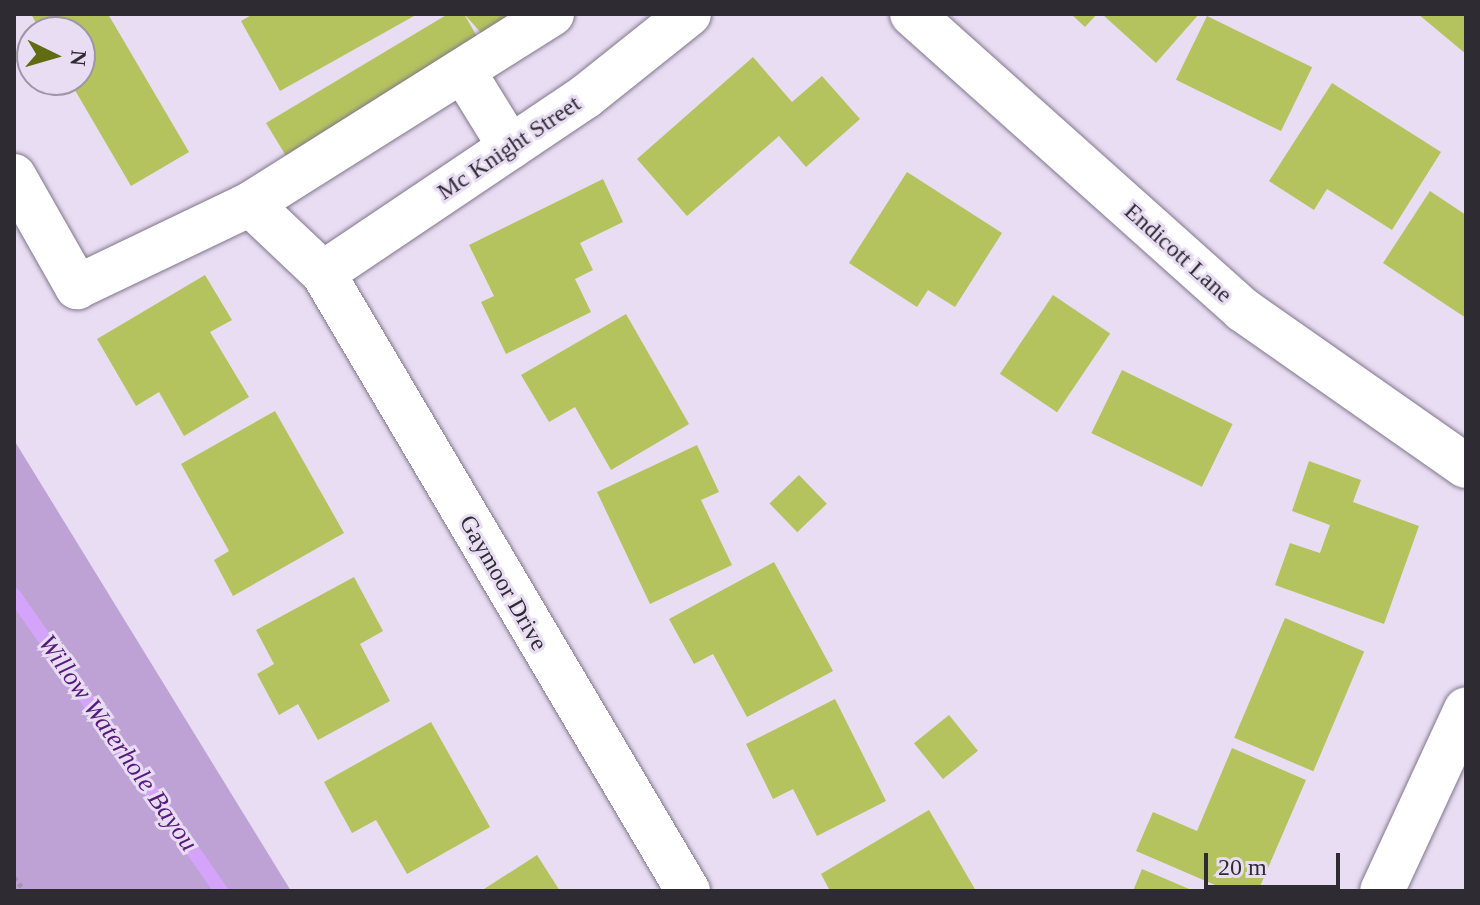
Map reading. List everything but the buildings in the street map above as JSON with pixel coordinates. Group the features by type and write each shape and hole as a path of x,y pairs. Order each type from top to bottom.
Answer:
{"street":[{"path":"14,176 77,287 250,204 465,74 552,14"},
{"name":"Endicott Lane","path":"912,14 1243,310 1466,466"},
{"name":"Mc Knight Street","path":"323,273 510,147 672,19"},
{"path":"465,74 510,147"},
{"name":"Gaymoor Drive","path":"250,204 323,273 688,891"},
{"path":"1382,891 1466,709"}],"path":[{"path":"14,877 25,891"}],"shaded area":[{"path":"14,440 291,891 14,891"}],"waterway":[{"name":"Willow Waterhole Bayou","path":"14,595 221,891"}]}
